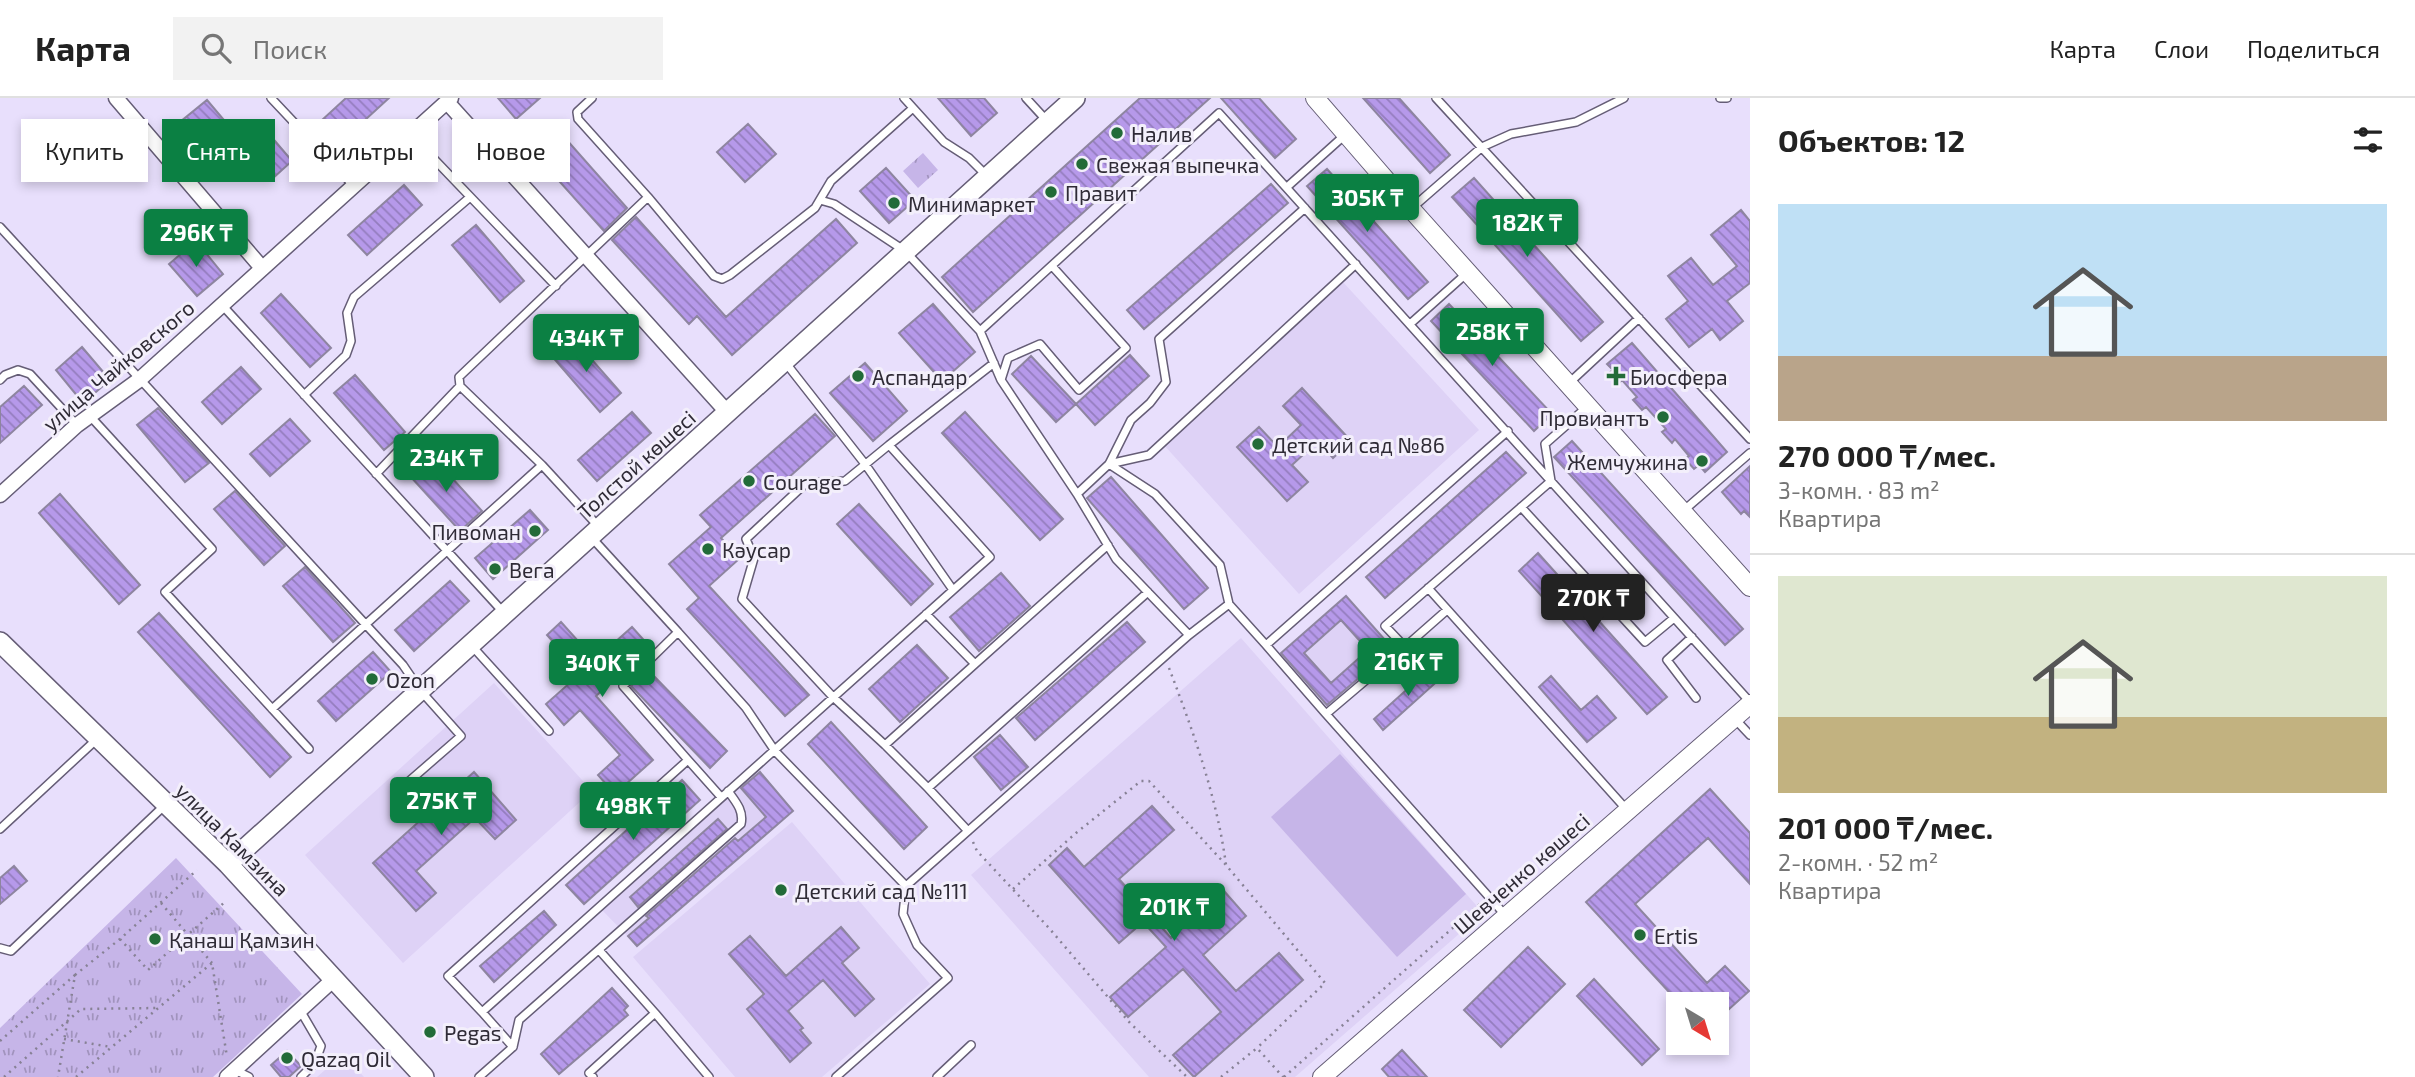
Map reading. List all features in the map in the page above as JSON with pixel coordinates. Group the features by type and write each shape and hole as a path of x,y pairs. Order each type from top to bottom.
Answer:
{"main road":[{"name":"Толстой көшесі","path":"228,864 1075,98"},
{"name":"улица Камзина","path":"0,642 228,864 424,1077"}],"street":[{"path":"116,98 262,268"},
{"path":"1315,98 1468,273 1749,585"},
{"path":"449,100 727,412"},
{"name":"улица Чайковского","path":"428,119 449,100"},
{"name":"улица Чайковского","path":"0,495 77,425 139,380 356,182"},
{"name":"Шевченко көшесі","path":"1322,1077 1750,703"},
{"path":"231,1075 335,978"}],"lane":[{"path":"271,98 353,185"},
{"path":"592,98 577,112 578,119 714,276 722,279 808,214 831,181 913,108"},
{"path":"904,98 944,142 970,158 988,177"},
{"path":"1026,98 1048,122"},
{"path":"1436,98 1750,439"},
{"path":"1411,209 1482,147 1511,134 1576,122 1624,98"},
{"path":"1720,98 1727,98"},
{"path":"980,331 1219,113 1750,703"},
{"path":"1287,187 1346,134"},
{"path":"438,164 556,286"},
{"path":"648,197 459,377 460,386 542,465 678,632 747,708 775,751 906,886"},
{"path":"304,395 346,355 351,341 347,313 354,297 469,198"},
{"path":"820,200 834,204 905,251 980,331 1001,380 1116,559 1189,635"},
{"path":"1076,494 1110,464 1131,420 1150,403 1166,382 1159,339 1305,208"},
{"path":"0,227 403,665 420,690 460,736 407,783"},
{"path":"1110,464 1149,455 1356,264"},
{"path":"1001,380 1008,358 1040,344 1079,390 1126,348 1052,265"},
{"path":"1410,324 1468,273"},
{"path":"222,305 504,614"},
{"path":"1568,384 1639,318"},
{"path":"784,361 865,464 953,590"},
{"path":"968,831 885,745 833,697 742,599 754,558 746,539 806,483 845,481 994,363"},
{"path":"0,380 18,370 30,374 77,425"},
{"path":"376,474 460,386"},
{"path":"1551,481 1545,444 1588,406"},
{"path":"90,416 212,549 165,592 309,750"},
{"path":"1266,645 1508,431"},
{"path":"482,1012 990,557 890,445"},
{"path":"1682,512 1750,453"},
{"path":"1110,464 1155,494 1220,565 1228,604 1506,916"},
{"path":"272,709 542,465"},
{"path":"1405,647 1385,626 1551,481"},
{"path":"1521,507 1645,642 1674,618"},
{"path":"885,745 1108,545"},
{"path":"1428,588 1628,811"},
{"path":"928,788 1148,592"},
{"path":"836,1077 948,978 916,945 903,915 906,886 1189,635 1228,604"},
{"path":"1326,714 1447,610"},
{"path":"926,614 975,664"},
{"path":"678,632 623,686 721,797"},
{"path":"1692,637 1667,660 1696,698"},
{"path":"471,644 550,732"},
{"path":"1734,718 1750,735"},
{"path":"0,829 98,737"},
{"path":"513,1047 448,976 688,760"},
{"path":"479,1077 513,1047 519,1020 741,824 743,817 740,807 728,791"},
{"path":"0,948 11,951 166,804"},
{"path":"598,950 709,1077"},
{"path":"300,1010 321,1046 315,1063 301,1077"},
{"path":"593,1077 589,1073 655,1013"},
{"path":"937,1077 971,1045"},
{"path":"231,1075 249,1077"}],"path":[{"path":"1164,657 1187,714 1221,825 1226,865"},
{"path":"1013,889 1076,833 1141,781 1149,780 1226,865 1325,983 1258,1048 1221,1077"},
{"path":"968,831 977,851 1130,1023 1187,1077"},
{"path":"0,1041 197,870"},
{"path":"1258,1048 1284,1077 1489,897"},
{"path":"120,939 148,970 226,901"},
{"path":"160,903 212,963 231,1075"},
{"path":"76,1077 212,963"},
{"path":"58,1077 75,975"},
{"path":"4,1077 81,1009 157,1008"},
{"path":"64,1039 111,1047"}],"shaded area":[{"path":"1342,281 1479,430 1299,594 1163,444"},
{"path":"1347,601 1394,654 1326,714 1280,660"},
{"path":"1241,638 1483,913 1295,1077 1149,1077 971,875"},
{"path":"494,683 592,791 403,963 305,855"},
{"path":"758,770 793,811 637,946 601,909"},
{"name":"Детский сад №111","path":"792,822 930,984 822,1077 735,1077 633,957"},
{"path":"343,1054 364,1077 317,1077"}],"green space":[{"path":"923,153 938,170 918,188 903,171"},
{"path":"1340,754 1466,894 1397,957 1271,817"},
{"path":"176,858 302,994 213,1077 0,1077 0,1028"}],"building":[{"path":"346,98 389,98 366,119 323,119"},
{"path":"498,98 540,98 516,119"},
{"path":"938,98 984,98 997,113 971,136"},
{"path":"1140,98 1210,98 973,312 942,277"},
{"path":"1221,98 1259,98 1296,139 1275,158"},
{"path":"1363,98 1399,98 1450,155 1430,173"},
{"path":"207,100 223,119 184,119"},
{"path":"748,124 776,154 745,182 717,152"},
{"path":"275,141 289,157 289,164 275,176"},
{"path":"570,144 627,208 604,231 560,182 570,182"},
{"path":"886,168 915,200 889,223 860,191"},
{"path":"1327,169 1428,282 1408,299 1307,186"},
{"path":"1474,178 1603,322 1581,341 1452,197"},
{"path":"1271,184 1288,203 1144,329 1127,310"},
{"path":"404,185 422,205 367,255 348,235"},
{"path":"1741,210 1750,221 1750,283 1727,301 1743,321 1720,340 1712,329 1689,347 1666,319 1688,301 1668,276 1691,258 1713,285 1737,266 1711,235"},
{"path":"636,217 726,317 836,219 857,243 732,355 697,316 689,324 612,240"},
{"path":"476,225 524,281 500,302 452,245"},
{"path":"196,241 223,274 197,296 169,264"},
{"path":"281,294 331,348 310,367 261,313"},
{"path":"933,304 975,352 942,381 899,333"},
{"path":"1449,304 1552,414 1534,431 1431,321"},
{"path":"572,337 621,393 600,412 551,355"},
{"path":"1632,343 1727,452 1705,472 1699,465 1694,469 1685,459 1689,456 1675,439 1672,443 1662,432 1666,429 1646,407 1642,410 1633,400 1637,397 1622,380 1618,384 1609,373 1613,370 1607,364"},
{"path":"82,347 110,380 83,403 56,370"},
{"path":"1130,355 1149,376 1095,425 1076,404"},
{"path":"1031,356 1076,404 1056,422 1012,374"},
{"path":"865,363 907,411 873,441 830,393"},
{"path":"241,367 261,389 222,424 202,402"},
{"path":"355,375 405,432 384,450 334,393"},
{"path":"24,386 42,405 0,443 0,407"},
{"name":"Детский сад №86","path":"1302,388 1351,441 1333,458 1318,441 1292,465 1308,482 1287,501 1237,447 1259,427 1278,447 1301,425 1283,406"},
{"path":"158,408 209,463 185,482 137,425"},
{"path":"632,412 651,433 597,481 578,460"},
{"path":"965,412 1063,519 1040,540 942,433"},
{"path":"815,414 835,436 721,538 739,559 709,586 809,695 785,716 687,609 699,598 669,564 711,527 700,515"},
{"path":"290,419 310,441 270,476 250,454"},
{"path":"1572,441 1743,629 1725,645 1554,457"},
{"path":"1506,452 1526,473 1385,598 1366,577"},
{"path":"432,456 482,511 460,531 410,476"},
{"path":"1750,466 1750,517 1744,511 1741,514 1722,492"},
{"path":"1111,477 1208,588 1184,609 1087,498"},
{"path":"235,491 285,546 264,565 214,509"},
{"path":"60,494 140,585 119,604 39,513"},
{"path":"859,504 933,584 911,605 837,524"},
{"path":"530,510 548,530 493,579 475,558"},
{"path":"1538,553 1667,697 1647,714 1519,571"},
{"path":"305,567 355,623 333,642 283,586"},
{"path":"1001,573 1030,606 979,651 950,617"},
{"path":"450,581 469,601 414,651 395,630"},
{"path":"1346,596 1393,649 1327,705 1281,653","holes":["1341,620 1368,650 1331,683 1304,653"]},
{"path":"159,613 291,757 270,777 138,632"},
{"path":"561,622 595,660 632,627 650,647 622,678 619,675 596,696 653,760 615,794 598,775 620,755 580,710 564,725 546,704 581,673 547,635"},
{"path":"1127,622 1145,642 1035,740 1016,718"},
{"path":"917,645 948,678 900,722 869,689"},
{"path":"373,652 391,672 336,721 318,701"},
{"path":"1433,666 1442,677 1383,730 1374,719"},
{"path":"648,670 727,751 710,768 631,686"},
{"path":"1551,676 1581,710 1597,696 1616,718 1587,742 1539,687"},
{"path":"831,722 927,827 904,849 808,744"},
{"path":"1000,735 1028,767 1001,790 974,757"},
{"path":"474,772 516,820 495,839 475,818 416,871 436,893 416,911 373,863"},
{"path":"760,772 793,811 637,946 628,936 649,918 646,916 735,838 738,841 766,817 741,788"},
{"path":"682,780 700,800 584,904 566,885"},
{"name":"Ertis","path":"1710,789 1750,833 1750,884 1708,838 1635,904 1707,983 1725,966 1749,991 1729,1009 1729,992 1669,992 1586,902"},
{"path":"1152,806 1174,830 1119,879 1171,938 1224,891 1246,916 1203,955 1236,991 1279,953 1303,980 1194,1077 1173,1055 1221,1012 1183,969 1128,1017 1110,997 1166,947 1143,922 1119,943 1049,865 1067,848 1084,867"},
{"path":"718,819 727,829 638,907 630,897"},
{"path":"14,866 27,881 0,904 0,878"},
{"path":"544,911 556,925 494,982 480,966"},
{"path":"841,927 859,948 842,963 874,999 855,1016 823,980 788,1011 803,1028 800,1030 811,1043 790,1062 747,1009 764,994 729,954 750,936 786,976"},
{"path":"1528,947 1565,984 1501,1047 1464,1010"},
{"path":"1594,979 1659,1049 1642,1065 1577,996"},
{"path":"612,988 628,1006 624,1010 628,1015 559,1074 541,1054"},
{"path":"1402,1050 1427,1077 1389,1077 1382,1069"},
{"name":"Qazaq Oil","path":"287,1051 301,1066 289,1077 281,1077 271,1065"}],"place":[{"name":"Налив","path":"1117,133"},
{"name":"Свежая выпечка","path":"1082,164"},
{"name":"Правит","path":"1051,192"},
{"name":"Минимаркет","path":"894,203"},
{"name":"Аспандар","path":"858,376"},
{"name":"Биосфера","path":"1616,376"},
{"name":"Провиантъ","path":"1663,417"},
{"name":"Детский сад №86","path":"1258,444"},
{"name":"Жемчужина","path":"1702,461"},
{"name":"Courage","path":"749,481"},
{"name":"Пивоман","path":"535,531"},
{"name":"Кәусар","path":"708,549"},
{"name":"Вега","path":"495,569"},
{"name":"Ozon","path":"372,679"},
{"name":"Детский сад №111","path":"781,890"},
{"name":"Ertis","path":"1640,935"},
{"name":"Қанаш Қамзин","path":"155,939"},
{"name":"Pegas","path":"430,1032"},
{"name":"Qazaq Oil","path":"287,1058"}]}
